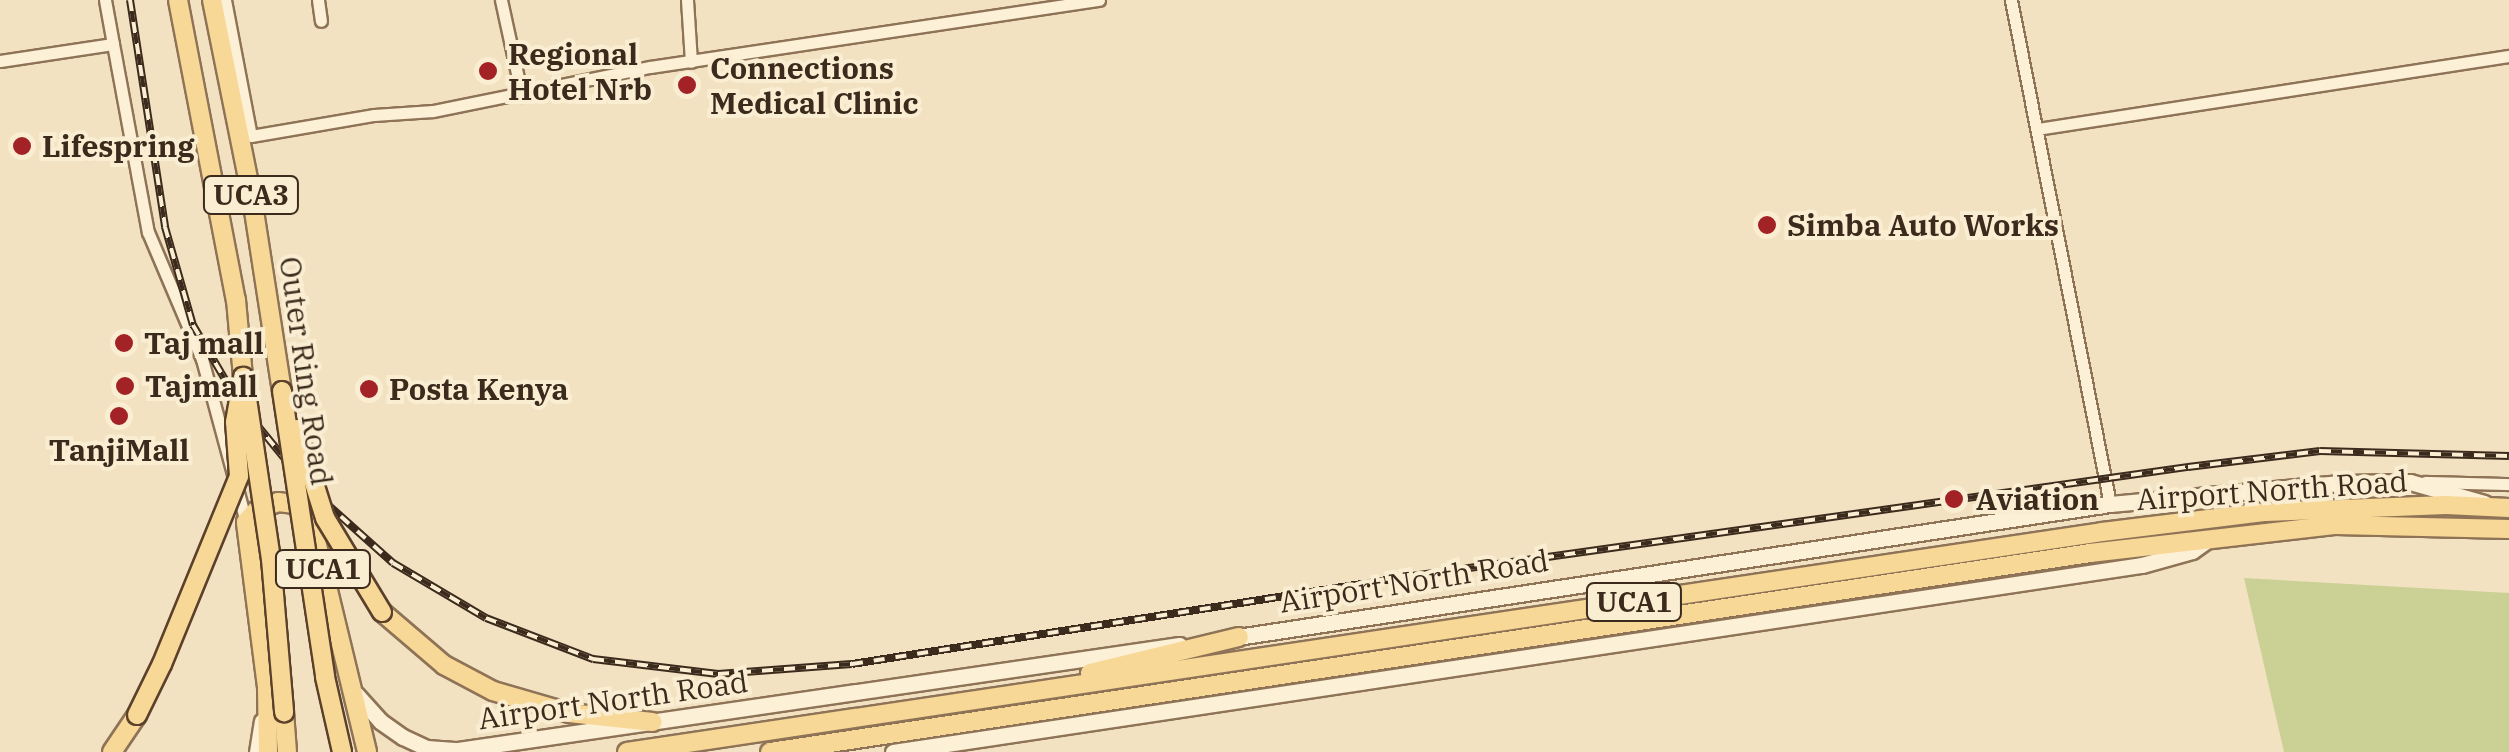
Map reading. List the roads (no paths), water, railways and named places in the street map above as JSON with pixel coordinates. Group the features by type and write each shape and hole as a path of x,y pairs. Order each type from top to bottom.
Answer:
{"main road":[{"name":"Outer Ring Road","path":"178,0 236,300 271,559 287,752"},
{"name":"Outer Ring Road","path":"212,0 252,198 322,658 342,752"},
{"path":"112,752 162,664 239,476 235,422 244,377"},
{"path":"282,392 325,518 382,612 444,665 492,691 569,713 654,722"},
{"name":"Airport North Road","path":"356,694 392,730 415,743 440,750 1239,637 2110,504 2342,483 2410,482 2503,508"},
{"name":"UCA1","path":"257,752 267,687 246,522 256,511 278,502 294,504 310,516 356,694"},
{"name":"Airport North Road","path":"628,752 2102,532 2266,512 2503,508"},
{"name":"Airport North Road","path":"770,752 1980,568 2336,525 2509,529"},
{"name":"Airport North Road","path":"893,752 2142,565 2192,551 2212,539"},
{"path":"1048,689 1114,666 1239,637"},
{"path":"267,687 268,752"},
{"path":"356,694 367,752"}],"street":[{"path":"105,0 148,232 202,359 246,522"},
{"path":"225,0 251,136 522,96 591,78 1098,0"},
{"path":"318,0 321,21"},
{"path":"500,0 522,96"},
{"path":"687,0 691,62"},
{"path":"2011,0 2110,504"},
{"path":"0,61 113,44"},
{"path":"2037,129 2509,56"},
{"path":"2410,482 2509,484"}],"railway":[{"path":"130,0 165,227 193,325 239,403 308,487 393,563 486,618 593,659 718,674 852,664 1412,576 2188,467 2320,451 2509,456"}],"place":[{"name":"Regional Hotel Nrb","path":"488,71"},
{"name":"Connections Medical Clinic","path":"687,85"},
{"name":"Lifespring","path":"22,146"},
{"name":"Simba Auto Works","path":"1767,225"},
{"name":"Taj mall","path":"124,343"},
{"name":"Tajmall","path":"125,386"},
{"name":"Posta Kenya","path":"369,389"},
{"name":"TanjiMall","path":"119,416"},
{"name":"Aviation","path":"1954,499"}]}
